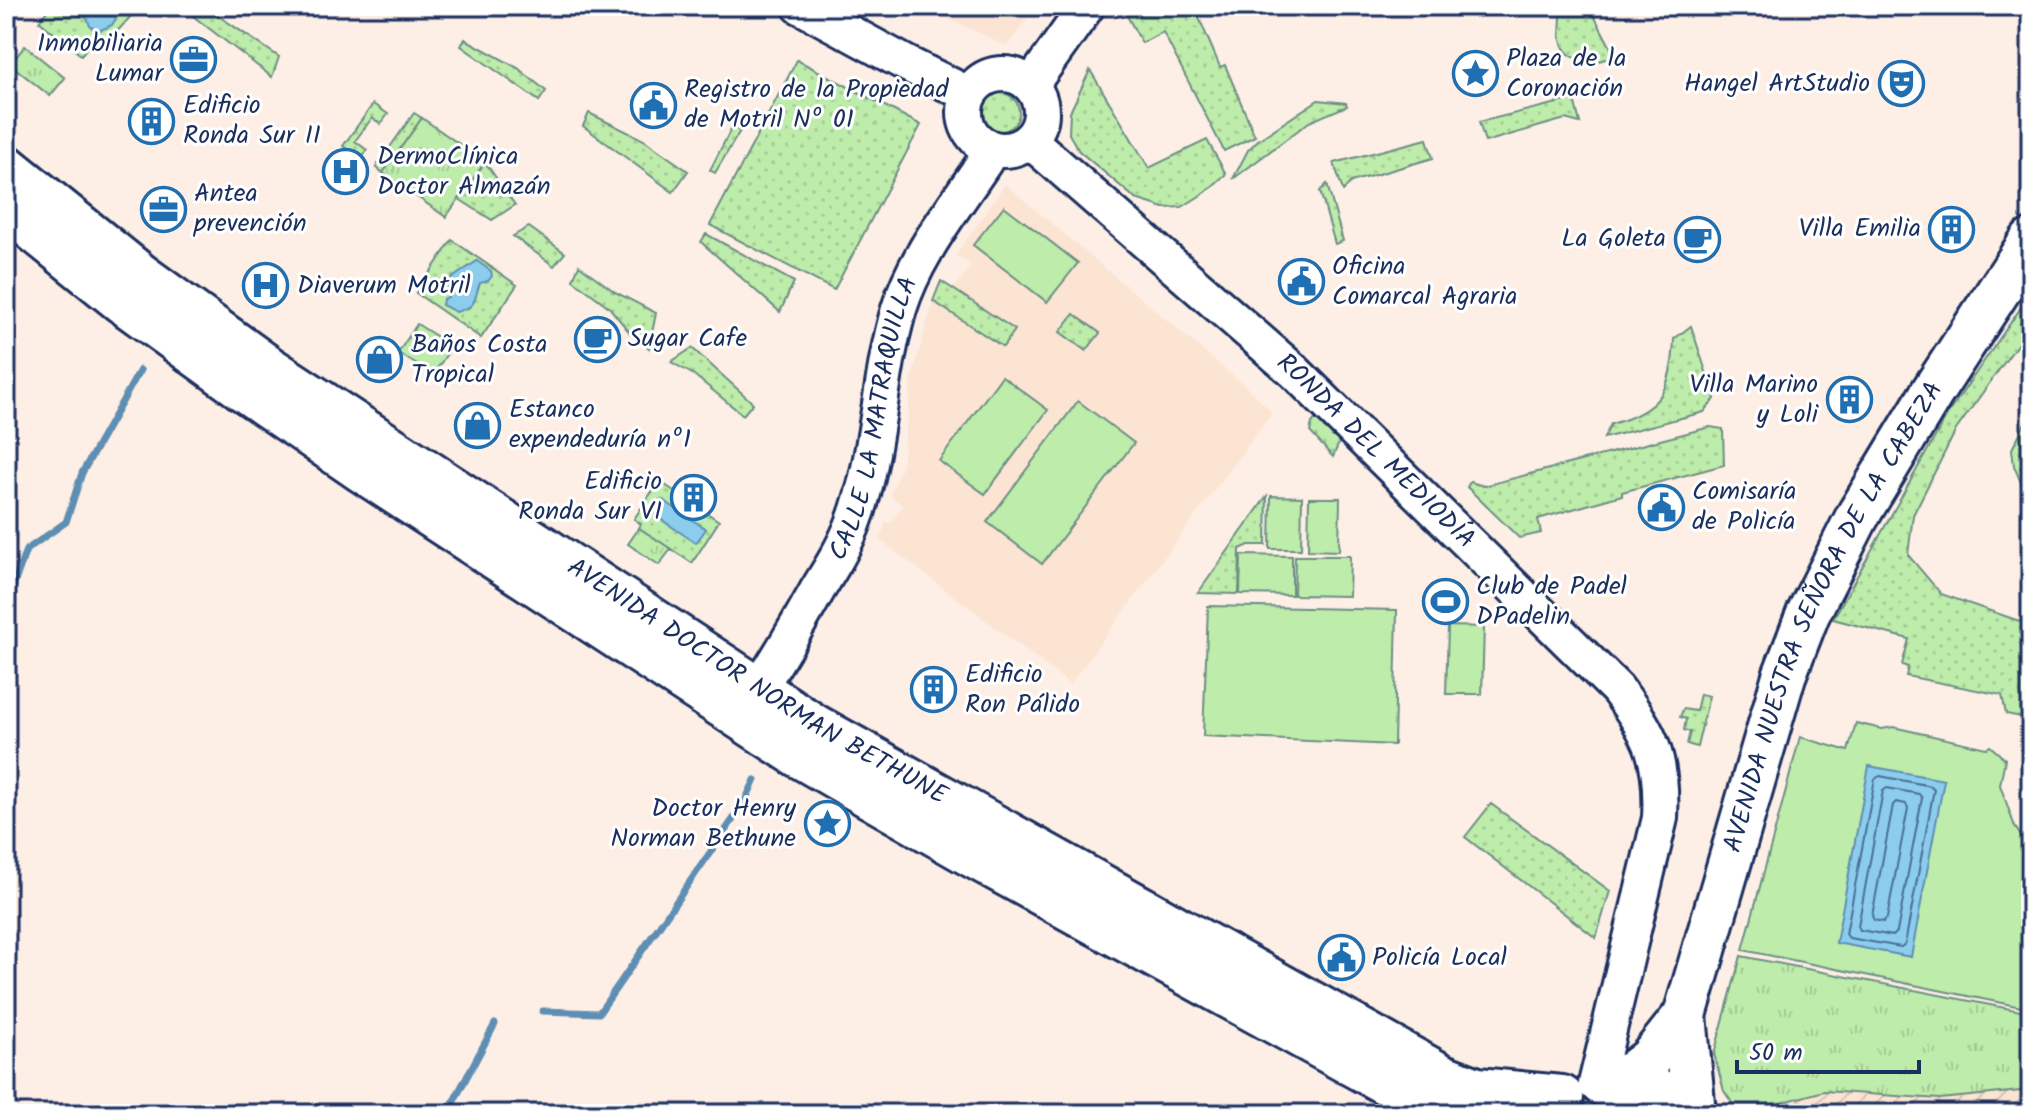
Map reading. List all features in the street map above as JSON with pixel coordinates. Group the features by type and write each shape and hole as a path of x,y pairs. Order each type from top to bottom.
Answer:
{"main road":[{"name":"AVENIDA DOCTOR NORMAN BETHUNE","path":"6,166 141,275 268,367 758,689 882,764 1443,1076 1477,1089 1580,1095 1653,1087 1675,1097 1694,1114"},
{"name":"AVENIDA DOCTOR NORMAN BETHUNE","path":"6,208 121,301 244,390 362,471 797,755 971,855 1442,1114"},
{"name":"AVENIDA NUESTRA SEÑORA DE LA CABEZA","path":"1694,1114 1685,1015 1784,676 1808,614 1865,504 1933,391 2031,241"},
{"name":"AVENIDA NUESTRA SEÑORA DE LA CABEZA","path":"1580,1095 1650,1059 1685,1015"}],"street":[{"path":"800,6 968,94"},
{"path":"1031,85 1087,6"},
{"path":"997,73 1021,78 1031,85 1041,107 1036,131 1029,140 1010,150 988,147 969,131 965,119 968,94 986,77 997,73"},
{"name":"RONDA DEL MEDIODÍA","path":"1029,140 1295,372 1617,689 1643,724 1656,757 1662,787 1660,818 1580,1095"},
{"name":"CALLE LA MATRAQUILLA","path":"758,689 777,663 853,524 869,467 884,369 900,306 923,256 985,161 988,147"}],"shaded area":[{"path":"921,6 1037,6 1007,46"},
{"path":"1005,184 1251,391 1272,413 1070,684 880,540 886,521 890,523 903,506 890,495 902,465 912,377 933,301 941,281 954,288 971,266 956,255"},
{"path":"2031,1090 2031,1114 1740,1114 1824,1091 1940,1099"}],"green space":[{"path":"51,6 140,6 106,44 96,37 81,55 39,21"},
{"path":"180,6 204,6 279,57 272,77"},
{"path":"1132,6 1194,6 1220,67 1225,65 1255,136 1224,151 1163,32 1142,43 1126,14"},
{"path":"1561,6 1589,6 1612,50 1611,56 1589,62 1569,53 1561,40"},
{"path":"465,39 518,68 546,91 539,101 461,46"},
{"path":"25,46 65,78 50,96 10,64"},
{"path":"797,60 921,125 834,290 710,225"},
{"path":"1090,70 1149,168 1207,140 1226,174 1206,192 1182,207 1164,208 1136,199 1079,151 1069,134 1070,112"},
{"path":"1000,93 1013,99 1019,112 1013,125 1000,131 987,125 981,112 987,99"},
{"path":"1574,99 1580,123 1565,119 1485,142 1479,122"},
{"path":"1318,100 1346,103 1347,106 1309,122 1233,179 1248,150 1258,140"},
{"path":"373,104 388,114 381,124 372,118 355,141 367,150 361,159 343,146"},
{"path":"414,113 422,118 383,173 376,167"},
{"path":"589,113 644,140 688,171 673,192 583,126"},
{"path":"422,118 485,162 446,217 383,173"},
{"path":"732,127 740,131 715,173 710,170"},
{"path":"1427,139 1433,158 1351,182 1343,191 1334,163"},
{"path":"485,162 515,205 492,220 459,199"},
{"path":"1327,184 1343,241 1335,244 1320,191"},
{"path":"1004,206 1078,263 1047,302 973,245"},
{"path":"529,227 565,253 554,266 513,236"},
{"path":"706,234 794,282 780,312 701,242"},
{"path":"452,240 517,285 481,338 416,293"},
{"path":"579,265 615,292 656,313 649,348 631,334 609,307 573,280"},
{"path":"941,281 1015,330 1003,347 933,301"},
{"path":"2031,293 2031,325 1956,430 1913,515 1908,555 1941,594 2031,625 2031,719 2006,714 2002,695 1906,676 1908,667 1902,665 1909,639 1833,619 1949,412"},
{"path":"1074,314 1100,333 1086,351 1060,332"},
{"path":"417,324 452,346 433,375 398,353"},
{"path":"1691,326 1715,399 1704,412 1604,438 1611,424 1642,412 1660,395 1670,372 1674,339"},
{"path":"692,348 753,403 743,415 694,375 671,362"},
{"path":"1002,376 1048,410 985,494 939,461"},
{"path":"1078,401 1134,443 1042,564 987,522"},
{"path":"2031,411 2031,506 2014,466 2012,449"},
{"path":"1319,415 1341,438 1333,457 1310,432 1312,423"},
{"path":"1710,427 1723,429 1724,465 1622,492 1622,495 1538,519 1541,533 1519,538 1467,487 1470,482 1484,486"},
{"path":"659,481 719,521 692,563 639,528 641,524 634,519"},
{"path":"1267,496 1266,545 1249,545 1240,549 1239,594 1198,593"},
{"path":"1271,496 1302,497 1301,549 1270,549"},
{"path":"1309,498 1340,498 1339,551 1308,550"},
{"path":"639,528 671,549 659,565 628,544"},
{"path":"1241,555 1292,556 1292,595 1240,594"},
{"path":"1295,556 1350,556 1349,596 1294,595"},
{"path":"1208,606 1397,610 1394,745 1203,736"},
{"path":"1448,626 1484,627 1482,694 1446,694"},
{"path":"1700,694 1709,696 1697,747 1687,744 1690,732 1684,730 1686,719 1680,717 1683,709 1696,711"},
{"path":"1856,723 1882,729 1893,727 1986,748 1990,746 2005,759 2000,785 2015,827 2031,851 2031,1009 1743,950 1800,737 1848,751"},
{"path":"1491,804 1610,891 1596,938 1465,837"},
{"path":"1741,956 2031,1013 2031,1090 1940,1099 1824,1091 1740,1114 1724,1091 1714,1054"},
{"path":"1605,1101 1636,1101 1666,1114 1566,1114"}],"water":[{"path":"78,6 127,6 112,25 99,31 90,26 87,18 77,13"},
{"path":"477,261 491,271 492,276 480,283 472,305 456,312 442,305 443,299 448,297 448,281"},
{"path":"663,500 706,529 696,543 653,514"},
{"path":"1869,766 1944,780 1911,957 1836,943"}],"waterway":[{"path":"6,644 14,584 26,550 66,522 82,473 140,370"},
{"path":"543,1011 599,1013 743,805 755,780"},
{"path":"447,1114 495,1024"}],"place":[{"name":"Inmobiliaria Lumar","path":"194,59"},
{"name":"Plaza de la Coronación","path":"1475,74"},
{"name":"Hangel ArtStudio","path":"1901,84"},
{"name":"Registro de la Propiedad de Motril Nº 01","path":"653,105"},
{"name":"Edificio Ronda Sur II","path":"152,121"},
{"name":"DermoClínica Doctor Almazán","path":"346,172"},
{"name":"Antea prevención","path":"163,209"},
{"name":"Villa Emilia","path":"1952,229"},
{"name":"La Goleta","path":"1697,239"},
{"name":"Oficina Comarcal Agraria","path":"1301,282"},
{"name":"Diaverum Motril","path":"266,286"},
{"name":"Sugar Cafe","path":"597,339"},
{"name":"Baños Costa Tropical","path":"380,360"},
{"name":"Villa Marino y Loli","path":"1849,400"},
{"name":"Estanco expendeduría nº1","path":"478,425"},
{"name":"Edificio Ronda Sur VI","path":"693,497"},
{"name":"Comisaría de Policía","path":"1661,507"},
{"name":"Club de Padel DPadelin","path":"1445,602"},
{"name":"Edificio Ron Pálido","path":"934,690"},
{"name":"Doctor Henry Norman Bethune","path":"827,824"},
{"name":"Policía Local","path":"1341,958"}]}
